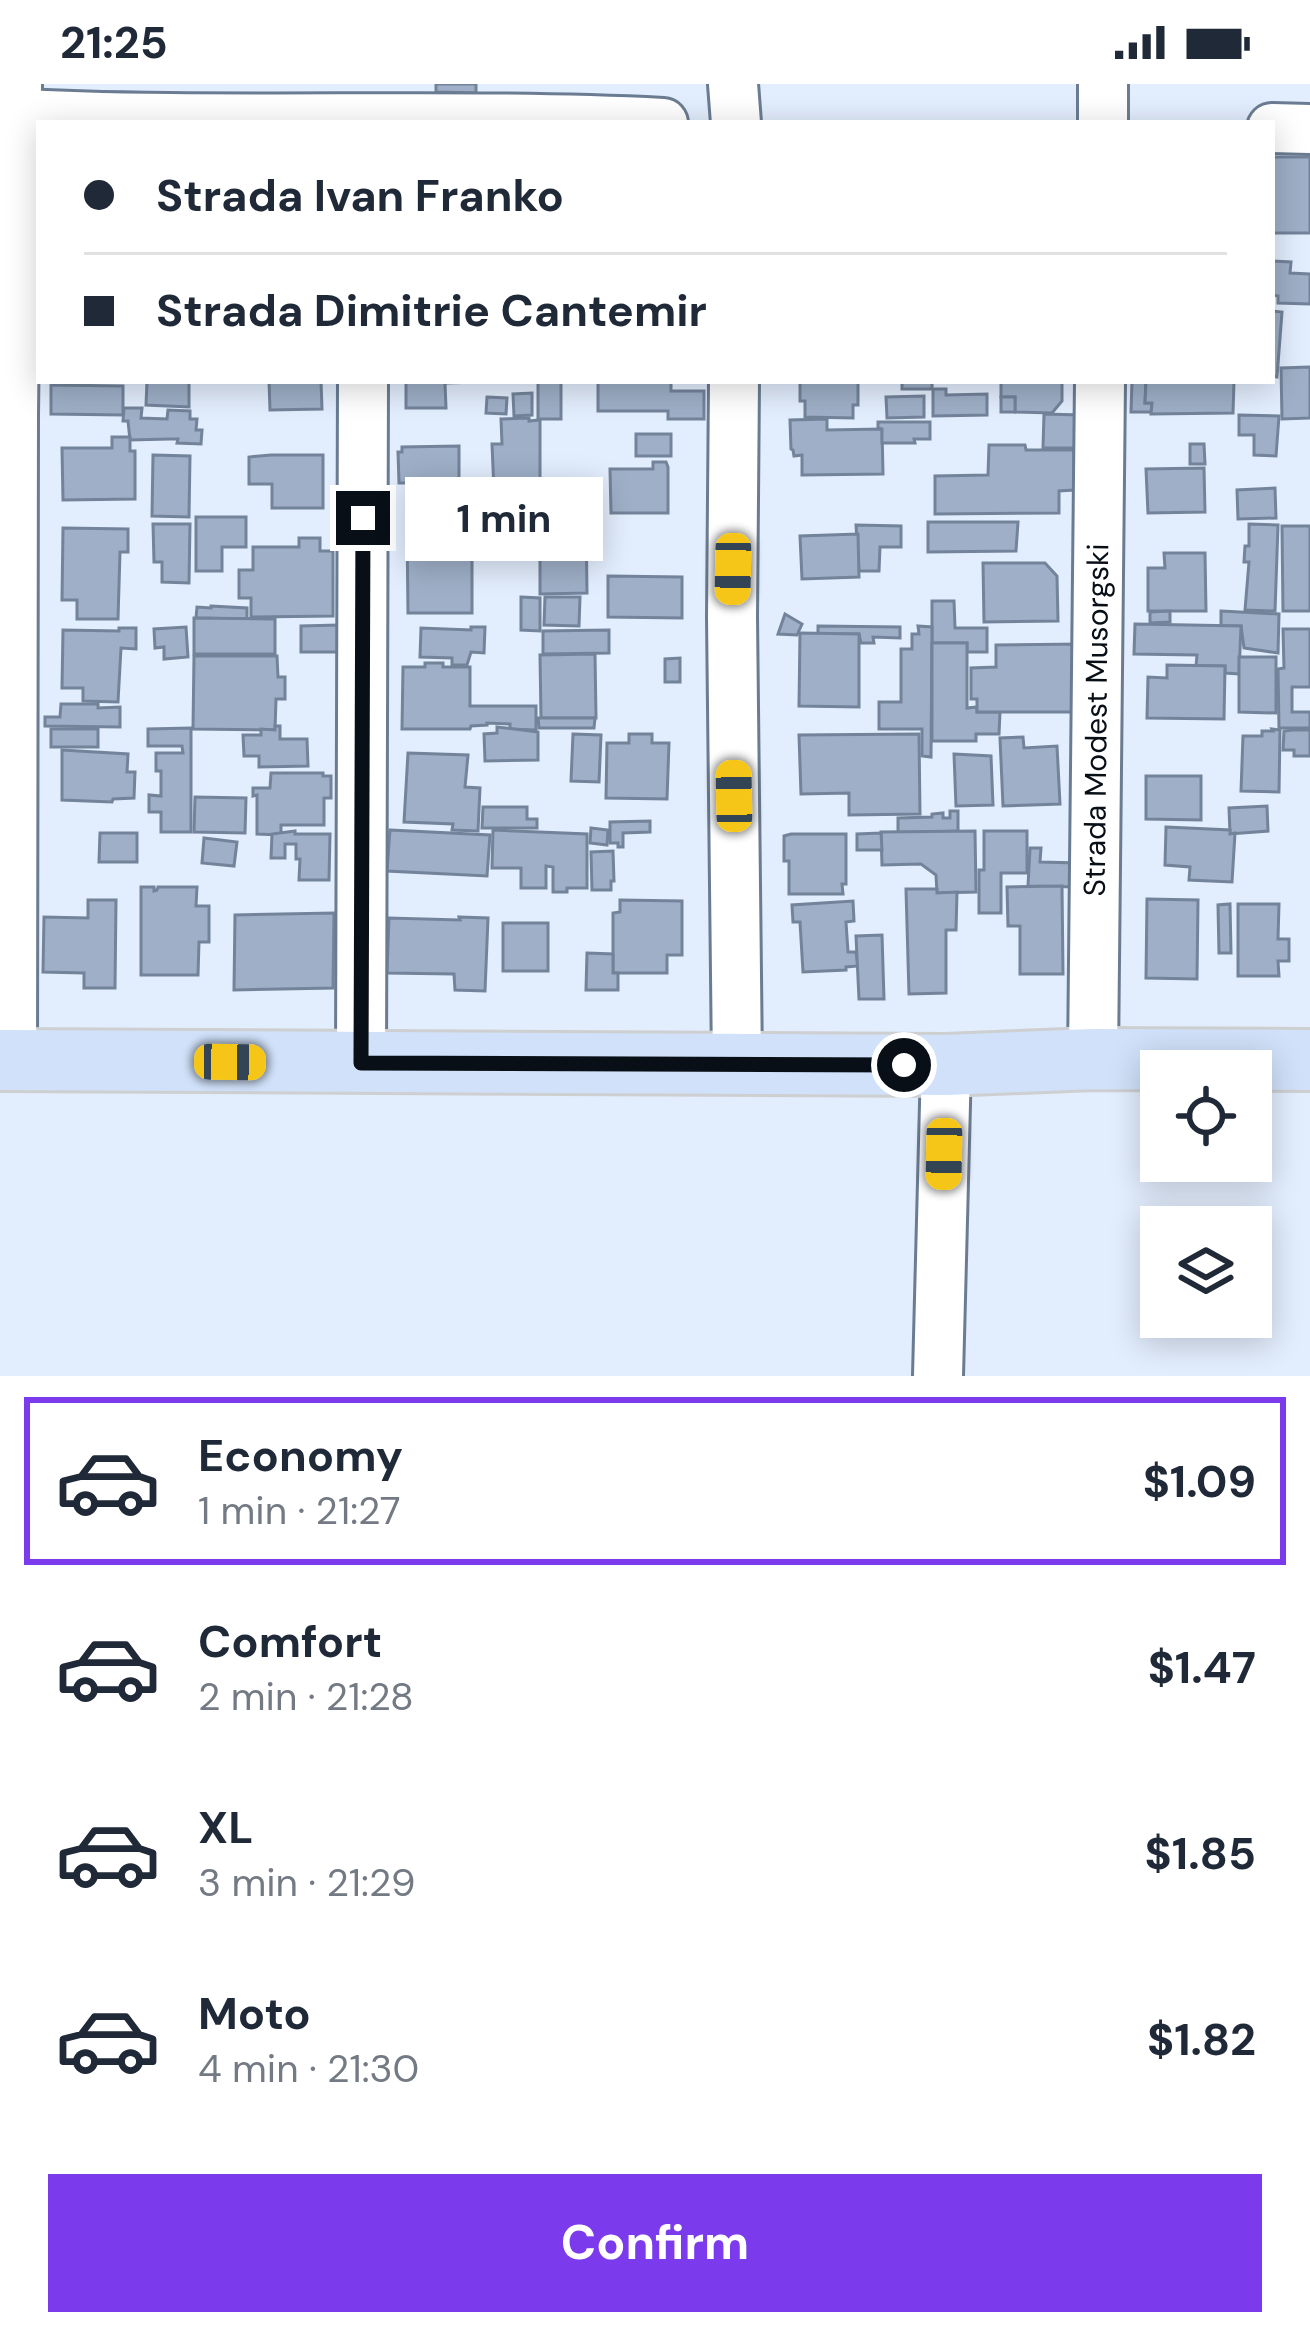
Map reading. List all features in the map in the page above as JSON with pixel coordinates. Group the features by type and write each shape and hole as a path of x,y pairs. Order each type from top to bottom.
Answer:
{"main road":[{"path":"6,1060 946,1065 1093,1058 1310,1060"}],"street":[{"path":"733,84 736,120"},
{"path":"1103,84 1103,120"},
{"path":"6,1060 11,104 364,109 602,120"},
{"path":"1275,128 1310,129"},
{"path":"361,1063 363,384"},
{"path":"734,384 737,1064"},
{"name":"Strada Modest Musorgski","path":"1093,1058 1100,384"},
{"path":"938,1376 946,1065"}],"building":[{"path":"436,84 476,84 476,93 436,92"},
{"path":"1275,157 1310,157 1310,233 1275,233"},
{"path":"1275,261 1291,262 1290,273 1310,274 1310,304 1278,303"},
{"path":"1275,311 1282,312 1275,377"},
{"path":"1310,367 1310,418 1282,419 1281,368"},
{"path":"147,384 189,384 189,407 146,405"},
{"path":"269,384 321,384 322,409 270,410"},
{"path":"406,384 445,384 446,408 406,408"},
{"path":"538,384 561,384 561,419 538,419"},
{"path":"598,384 671,384 671,391 704,391 704,419 668,419 668,411 598,411"},
{"path":"800,384 858,384 853,418 805,417 805,401 800,401"},
{"path":"902,384 932,384 932,389 902,389"},
{"path":"1001,384 1062,384 1062,401 1052,413 1015,412 1015,397 1001,397"},
{"path":"1132,384 1146,384 1145,403 1152,403 1151,412 1131,412"},
{"path":"1146,384 1234,384 1233,413 1151,414 1152,403 1145,403"},
{"path":"51,385 123,386 123,415 51,414"},
{"path":"933,389 946,389 946,395 987,394 987,415 933,416"},
{"path":"532,393 532,415 514,416 513,394"},
{"path":"924,396 924,417 887,418 886,397"},
{"path":"487,397 507,398 506,414 486,413"},
{"path":"1001,397 1015,397 1015,412 1001,412"},
{"path":"124,408 142,408 141,418 167,419 168,410 190,411 190,419 197,419 196,430 202,430 201,444 177,443 178,439 130,440"},
{"path":"1044,414 1081,415 1081,448 1043,448"},
{"path":"1239,415 1279,416 1276,456 1254,455 1254,435 1239,435"},
{"path":"501,419 540,420 540,520 492,521 492,444 502,444"},
{"path":"827,419 827,430 882,429 883,474 802,475 802,455 794,456 791,449 790,420"},
{"path":"878,422 930,422 930,439 882,443"},
{"path":"636,434 671,434 671,456 636,456"},
{"path":"112,437 130,437 130,451 135,451 135,499 63,500 62,448 112,448"},
{"path":"1190,444 1204,444 1205,464 1190,464"},
{"path":"989,445 1074,450 1074,490 1059,491 1059,513 935,514 935,476 988,475"},
{"path":"459,446 459,512 408,513 407,483 399,483 398,452 402,447"},
{"path":"153,455 190,456 189,517 152,516"},
{"path":"323,455 323,508 272,508 272,484 249,484 249,457"},
{"path":"653,462 666,462 668,467 668,513 611,513 610,469 653,469"},
{"path":"1204,468 1205,512 1148,513 1146,469"},
{"path":"1275,488 1276,518 1238,519 1237,490"},
{"path":"542,492 584,493 584,498 600,499 600,506 583,505 582,517 541,516"},
{"path":"458,507 489,508 489,519 455,519"},
{"path":"196,517 246,517 246,547 222,547 222,571 196,571"},
{"path":"540,519 586,520 587,593 540,594"},
{"path":"928,522 1018,522 1016,551 928,552"},
{"path":"153,524 190,524 189,583 162,582 162,562 154,562"},
{"path":"1249,524 1278,525 1275,611 1245,610"},
{"path":"856,525 901,526 901,547 880,547 879,571 859,571"},
{"path":"1282,526 1310,526 1310,611 1283,611"},
{"path":"407,527 472,527 472,613 408,613"},
{"path":"63,528 128,529 128,552 120,552 118,619 77,619 77,600 62,600"},
{"path":"858,534 859,577 802,579 800,536"},
{"path":"299,538 320,538 320,551 333,551 333,616 251,617 251,598 239,598 239,570 253,570 253,547 299,547"},
{"path":"1164,553 1205,553 1206,611 1148,611 1148,568 1165,568"},
{"path":"983,563 1045,563 1057,576 1058,621 984,622"},
{"path":"608,576 682,577 682,618 608,617"},
{"path":"521,597 540,598 540,631 521,630"},
{"path":"545,597 580,597 579,626 544,625"},
{"path":"932,601 954,601 955,628 987,628 987,652 967,652 967,643 932,643"},
{"path":"197,607 247,608 247,619 196,618"},
{"path":"1170,611 1170,622 1150,623 1150,612"},
{"path":"1221,611 1279,614 1278,653 1244,648 1241,626 1221,626"},
{"path":"785,614 802,624 797,635 778,634"},
{"path":"194,618 275,619 275,654 194,654"},
{"path":"1135,624 1241,626 1239,674 1225,673 1225,666 1196,666 1197,655 1134,654"},
{"path":"338,625 338,652 301,652 301,626"},
{"path":"818,626 900,627 900,638 873,637 874,643 861,643 859,634 818,634"},
{"path":"918,626 932,627 931,757 922,756 922,729 879,729 879,702 901,702 901,649 912,649 912,634 919,634"},
{"path":"186,627 188,657 164,659 164,647 155,648 154,629"},
{"path":"485,627 484,653 471,652 467,665 452,665 452,658 420,657 421,628"},
{"path":"136,628 136,649 121,648 118,702 83,701 83,688 62,688 63,630"},
{"path":"1283,629 1310,629 1310,687 1292,687 1292,712 1310,712 1310,728 1279,728"},
{"path":"609,630 609,653 543,654 543,631"},
{"path":"800,633 859,634 859,707 799,706"},
{"path":"932,643 967,643 967,708 1000,712 999,734 976,734 976,741 932,741"},
{"path":"1081,644 1081,676 1073,676 1073,712 977,712 977,699 971,699 971,668 996,667 996,645"},
{"path":"595,654 596,718 541,718 540,655"},
{"path":"194,656 277,656 278,677 285,677 285,699 276,699 275,730 193,729"},
{"path":"1239,657 1276,657 1276,713 1239,712"},
{"path":"680,658 680,682 665,682 665,659"},
{"path":"425,663 470,667 470,706 536,706 536,730 487,723 470,729 402,729 403,667 425,667"},
{"path":"1167,665 1225,666 1224,719 1147,718 1148,677 1167,678"},
{"path":"61,704 120,707 120,727 45,726 45,717 60,717"},
{"path":"538,718 595,718 594,728 539,728"},
{"path":"280,726 280,739 307,739 308,766 259,767 259,756 244,756 243,735 261,735 261,729 275,730"},
{"path":"497,727 538,732 538,760 485,761 484,734 497,733"},
{"path":"191,728 191,832 161,832 161,812 149,812 149,795 161,796 156,753 183,753 182,746 148,746 148,729"},
{"path":"51,729 98,729 98,747 51,747"},
{"path":"1280,730 1279,792 1241,791 1243,736 1262,736 1262,731"},
{"path":"1310,730 1310,756 1283,750 1284,731"},
{"path":"573,734 601,735 599,782 571,781"},
{"path":"629,734 652,734 652,743 669,743 667,799 606,798 607,743 629,743"},
{"path":"919,734 920,814 849,815 849,793 801,794 799,735"},
{"path":"1023,737 1024,748 1057,746 1060,804 1003,806 1000,738"},
{"path":"62,750 128,754 127,772 135,772 134,798 62,800"},
{"path":"408,753 468,755 465,787 480,788 478,831 452,830 453,824 404,822"},
{"path":"954,754 991,756 993,805 956,806"},
{"path":"271,773 331,776 331,798 324,798 324,825 281,825 281,835 257,834 253,788 270,788"},
{"path":"1146,776 1201,776 1201,820 1146,819"},
{"path":"195,797 246,798 245,833 194,832"},
{"path":"1267,806 1268,831 1230,834 1229,808"},
{"path":"483,807 527,807 527,819 537,819 537,828 482,828"},
{"path":"950,811 958,811 958,831 898,833 898,818 943,813 943,818 950,818"},
{"path":"650,821 650,832 623,833 623,847 610,843 610,822"},
{"path":"1166,827 1235,833 1232,882 1189,880 1190,867 1165,865"},
{"path":"591,828 608,830 607,845 590,843"},
{"path":"390,830 490,835 487,876 387,871"},
{"path":"493,830 587,834 587,888 553,892 553,867 546,866 546,888 521,888 521,868 492,868"},
{"path":"975,831 976,892 937,893 936,875 921,864 882,865 881,832"},
{"path":"984,831 1027,831 1027,873 1001,873 1001,913 979,913"},
{"path":"100,833 137,833 137,862 99,862"},
{"path":"881,833 882,850 857,850 857,834"},
{"path":"272,834 330,834 329,880 299,880 296,844 285,844 285,858 271,858"},
{"path":"846,834 843,894 789,894 784,836"},
{"path":"204,838 237,842 234,866 202,863"},
{"path":"1030,848 1041,848 1040,862 1079,863 1078,887 1028,886"},
{"path":"613,851 611,890 592,890 591,852"},
{"path":"1062,886 1063,974 1020,974 1020,926 1008,926 1007,887"},
{"path":"141,887 154,887 154,891 158,887 197,887 196,906 209,906 209,942 199,942 198,975 141,975"},
{"path":"906,889 957,892 956,930 946,930 946,993 909,994"},
{"path":"1147,899 1198,900 1197,979 1146,978"},
{"path":"88,900 116,900 115,988 84,988 84,973 43,972 44,917 88,918"},
{"path":"620,900 682,901 682,955 667,955 667,973 613,973 613,913 620,912"},
{"path":"853,901 854,921 846,922 848,952 856,952 858,966 803,972 800,922 793,922 792,905"},
{"path":"1230,904 1231,953 1219,953 1218,905"},
{"path":"1238,904 1279,904 1278,939 1289,939 1289,961 1278,961 1279,976 1238,976"},
{"path":"334,913 333,988 234,990 235,915"},
{"path":"389,918 488,918 485,991 455,990 454,974 387,973"},
{"path":"503,923 548,923 548,971 503,971"},
{"path":"882,935 884,999 859,999 856,936"},
{"path":"587,953 613,954 618,990 586,990"}],"route":[{"path":"363,518 361,1063 904,1065"}]}
